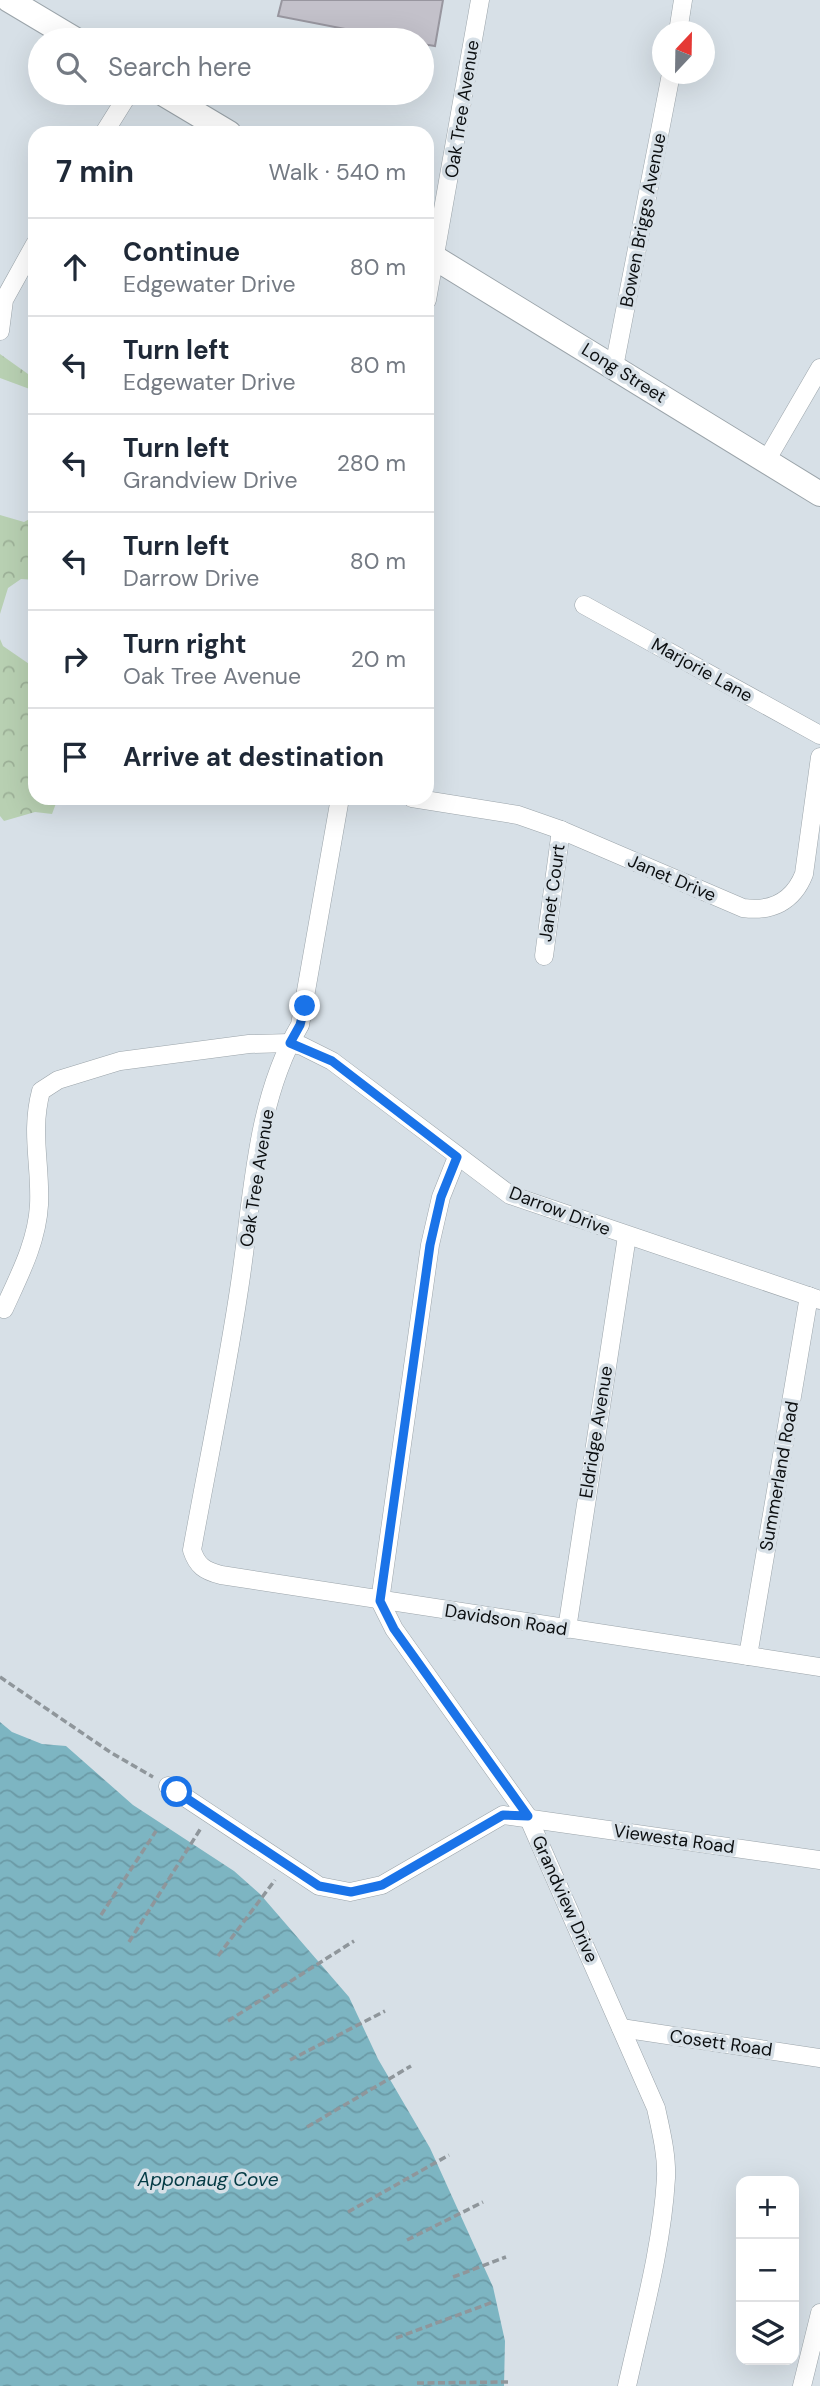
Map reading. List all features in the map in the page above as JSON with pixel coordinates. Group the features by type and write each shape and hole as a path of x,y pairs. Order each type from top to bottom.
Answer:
{"street":[{"path":"9,0 56,28"},
{"name":"Oak Tree Avenue","path":"434,235 480,0"},
{"path":"680,21 683,0"},
{"name":"Bowen Briggs Avenue","path":"614,367 669,84"},
{"path":"108,126 122,105"},
{"path":"182,105 217,126"},
{"path":"0,331 4,300 28,257"},
{"name":"Long Street","path":"434,257 820,494"},
{"path":"766,461 820,368"},
{"name":"Marjorie Lane","path":"584,605 820,735"},
{"name":"Janet Drive","path":"434,802 518,815 561,830 743,908 769,909 779,905 796,890 804,874 820,757"},
{"name":"Oak Tree Avenue","path":"196,1563 192,1550 222,1393 255,1172 271,1093 290,1043 300,1025 305,1006 339,805"},
{"name":"Janet Court","path":"544,956 561,830"},
{"name":"Darrow Drive","path":"4,1309 34,1239 39,1204 34,1143 41,1091 58,1080 120,1061 195,1049 290,1043 332,1061 510,1195 814,1298"},
{"path":"380,1601 430,1245 441,1197 457,1157"},
{"name":"Eldridge Avenue","path":"567,1629 627,1236"},
{"name":"Summerland Road","path":"748,1656 814,1298"},
{"name":"Davidson Road","path":"196,1563 208,1572 221,1575 820,1667"},
{"name":"Grandview Drive","path":"380,1601 394,1629 528,1816 656,2109 664,2143 666,2177 657,2243 627,2386"},
{"name":"Viewesta Road","path":"168,1786 319,1886 351,1892 382,1885 503,1815 528,1816 820,1860"},
{"name":"Cosett Road","path":"621,2028 820,2057"},
{"path":"802,2386 820,2313"}],"path":[{"path":"0,1677 110,1752 168,1786"},
{"path":"129,1942 202,1827"},
{"path":"101,1915 156,1831"},
{"path":"218,1956 275,1880"},
{"path":"228,2021 354,1941"},
{"path":"290,2060 384,2011"},
{"path":"307,2127 411,2066"},
{"path":"348,2213 449,2155"},
{"path":"407,2240 483,2202"},
{"path":"453,2277 506,2257"},
{"path":"396,2338 493,2302"},
{"path":"417,2383 508,2382"}],"green space":[{"path":"0,354 28,374 28,388 0,378"},
{"path":"0,515 24,522 28,520 28,580 21,579 8,588 0,614"},
{"path":"0,639 3,646 28,663 28,805 55,805 52,814 35,812 4,821 0,816"}],"water":[{"name":"Apponaug Cove","path":"0,1722 12,1732 42,1744 66,1746 133,1805 234,1871 260,1894 349,1997 378,2059 430,2148 493,2287 505,2341 504,2386 0,2386"}],"building":[{"path":"282,0 443,0 435,46 434,28 340,28 278,16"}],"route":[{"path":"177,1792 319,1886 351,1892 382,1885 503,1815 528,1816 394,1629 380,1601 430,1245 441,1197 457,1157 332,1061 290,1043 300,1025 305,1006"}]}
